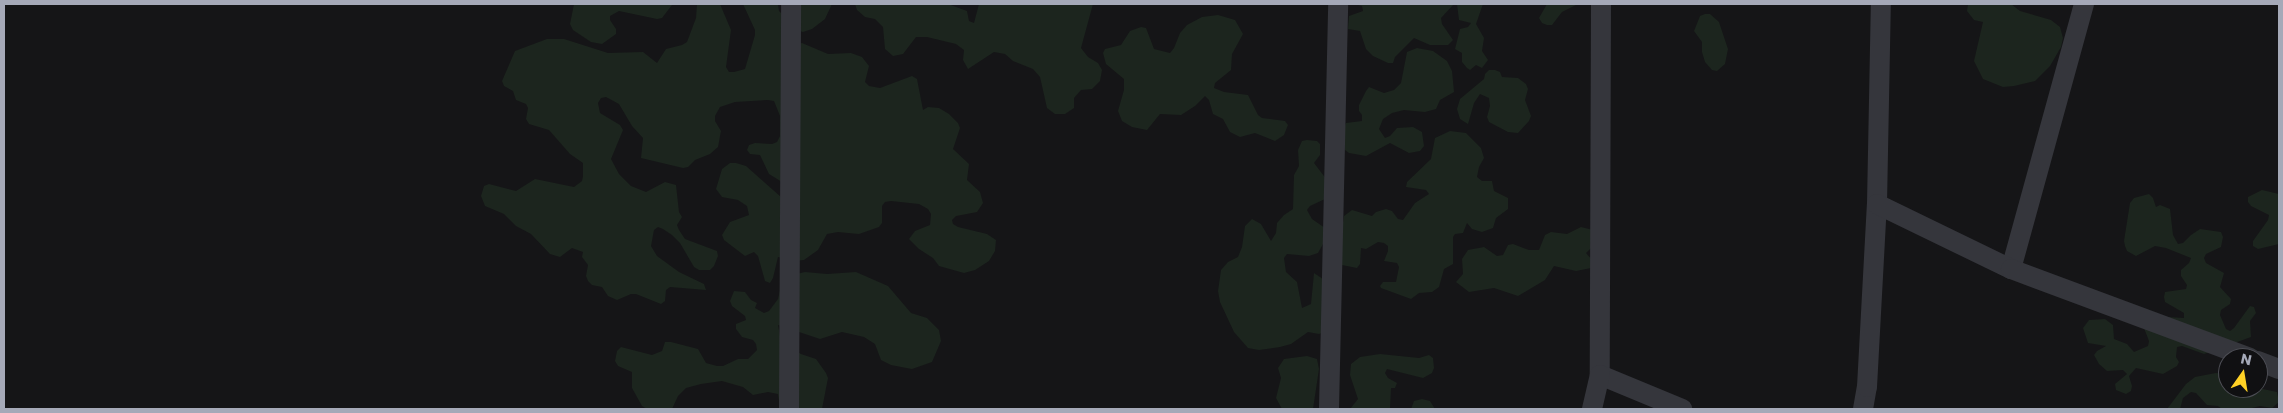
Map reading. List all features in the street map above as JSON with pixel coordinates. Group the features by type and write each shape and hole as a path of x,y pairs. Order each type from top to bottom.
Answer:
{"street":[{"path":"789,409 791,4"},
{"path":"1329,409 1338,4"},
{"path":"1592,409 1600,375 1601,4"},
{"path":"1862,409 1867,387 1877,204 1881,4"},
{"path":"2011,269 2084,4"},
{"path":"1877,204 2011,269 2223,348"},
{"path":"1600,375 1682,409"}],"shaded area":[{"path":"574,4 680,4 672,5 662,18 657,19 619,11 610,16 610,20 616,29 616,34 602,44 591,42 573,30 570,24"},
{"path":"697,4 720,4 731,30 726,67 729,72 734,72 745,69 755,35 755,30 743,4 778,4 779,11 783,15 791,4 832,4 825,19 812,29 803,32 792,29 782,33 781,49 802,43 828,54 851,53 862,57 869,66 865,82 869,86 880,88 912,76 917,79 923,110 928,107 939,108 949,114 958,123 960,128 953,149 969,164 967,180 980,192 983,203 977,212 956,216 952,220 953,224 958,227 987,234 996,240 995,251 989,261 975,270 964,273 939,266 933,258 919,249 909,239 915,231 930,225 931,214 928,209 919,204 891,201 885,202 882,206 882,223 879,227 859,234 838,232 827,234 818,250 804,260 794,261 778,257 773,278 770,283 765,281 758,256 754,252 745,256 724,240 722,235 730,222 749,215 747,206 738,200 722,197 716,189 722,169 730,163 736,163 746,166 781,197 782,182 769,174 760,155 750,154 747,150 749,145 755,143 772,144 777,142 780,136 780,116 774,101 768,100 735,102 720,107 715,116 715,121 721,131 718,147 710,154 695,160 688,167 683,168 641,158 643,138 632,126 619,104 606,97 601,98 598,103 600,113 620,125 623,130 611,159 619,174 631,186 646,192 665,182 676,185 679,212 682,217 677,225 679,230 685,239 717,251 718,256 714,266 710,270 699,270 694,267 680,243 672,235 658,227 654,230 651,246 657,256 679,272 704,284 706,290 670,287 666,290 665,301 661,304 636,294 631,294 617,300 608,296 602,287 592,285 588,281 586,276 588,265 582,257 583,252 572,248 560,257 550,254 531,234 516,226 504,214 485,206 481,196 484,186 489,184 516,191 535,179 574,187 582,181 583,176 583,163 570,154 549,130 529,124 526,119 528,108 526,104 516,100 513,91 504,86 502,81 515,51 547,39 564,39 608,53 643,52 657,63 666,49 687,42 696,18"},
{"path":"855,4 948,4 967,11 969,21 974,23 979,4 1093,4 1081,48 1088,57 1098,63 1102,70 1100,81 1092,89 1081,90 1074,98 1074,108 1065,114 1055,114 1047,108 1040,77 1033,69 1013,61 1005,54 994,52 968,69 963,60 964,50 956,44 927,37 916,37 903,54 893,56 885,49 883,27 875,19 865,17 857,10"},
{"path":"1354,4 1454,4 1441,18 1442,24 1453,40 1448,45 1430,45 1414,38 1395,57 1393,63 1388,63 1373,56 1366,49 1360,31 1348,29 1349,16 1363,11 1362,6"},
{"path":"1457,4 1483,4 1476,24 1484,38 1482,51 1488,60 1482,68 1476,65 1470,70 1467,68 1462,62 1462,53 1455,49 1460,29 1468,27 1471,23 1459,20"},
{"path":"1547,4 1578,4 1562,12 1552,25 1547,25 1542,23 1539,18"},
{"path":"1968,4 2011,4 2020,11 2051,20 2060,27 2063,38 2061,47 2050,66 2035,81 2014,86 2003,87 1983,79 1974,61 1983,22 1974,20 1967,11"},
{"path":"1710,14 1719,22 1728,49 1725,64 1717,71 1712,70 1705,62 1702,42 1694,31 1700,16"},
{"path":"1218,15 1235,20 1243,34 1232,54 1231,70 1215,83 1214,88 1224,92 1248,95 1258,115 1262,118 1285,121 1288,125 1284,135 1275,141 1255,133 1240,137 1230,132 1223,119 1213,114 1209,100 1205,96 1195,106 1181,115 1160,114 1147,130 1132,127 1122,121 1118,111 1124,90 1124,79 1106,64 1103,53 1105,49 1121,45 1130,31 1141,27 1146,28 1154,49 1170,53 1180,33 1187,25 1202,17"},
{"path":"1417,48 1433,51 1447,61 1452,71 1454,92 1440,100 1436,109 1425,112 1404,110 1392,113 1383,119 1379,129 1385,138 1390,136 1397,128 1413,127 1422,132 1424,146 1420,151 1409,153 1390,143 1366,156 1349,153 1345,150 1344,128 1346,123 1362,121 1359,105 1366,91 1369,87 1384,93 1394,90 1401,83 1407,52"},
{"path":"1489,70 1500,72 1502,77 1518,78 1526,84 1528,89 1525,100 1531,116 1518,133 1508,132 1489,122 1487,117 1490,106 1489,98 1480,94 1474,103 1468,124 1460,119 1457,109 1460,99 1484,79 1485,74"},
{"path":"1450,131 1466,133 1481,148 1484,158 1479,167 1477,177 1482,181 1492,181 1494,191 1508,198 1508,209 1496,218 1493,228 1482,232 1472,229 1467,223 1463,233 1455,234 1453,237 1453,264 1444,269 1439,287 1432,292 1419,293 1411,299 1380,286 1383,282 1396,282 1399,267 1397,263 1384,261 1388,246 1384,243 1378,242 1366,249 1361,248 1360,264 1357,268 1337,264 1344,216 1352,210 1372,216 1376,212 1386,209 1392,211 1398,219 1403,220 1415,203 1429,194 1426,190 1406,187 1407,182 1431,159 1435,138"},
{"path":"1302,141 1317,141 1320,144 1320,155 1314,163 1327,180 1325,199 1310,206 1307,210 1312,219 1325,228 1323,244 1318,253 1309,256 1287,254 1284,258 1286,272 1297,282 1302,308 1311,304 1314,273 1323,279 1329,330 1319,334 1308,332 1291,344 1280,347 1259,350 1248,348 1234,332 1220,302 1218,291 1221,270 1228,262 1238,257 1242,247 1245,226 1252,219 1261,224 1271,241 1276,233 1277,223 1293,209 1294,175 1299,166 1298,150"},
{"path":"2262,190 2279,194 2279,244 2258,249 2253,246 2253,241 2268,220 2269,215 2251,206 2248,202 2248,197"},
{"path":"2149,194 2153,198 2156,207 2160,205 2170,209 2173,235 2178,244 2183,243 2200,229 2221,232 2223,237 2221,247 2206,254 2204,258 2206,263 2224,273 2220,287 2231,299 2230,304 2221,310 2220,315 2226,329 2230,331 2234,328 2250,306 2254,307 2256,313 2250,321 2251,337 2204,354 2182,346 2177,347 2176,357 2179,362 2177,366 2163,374 2136,368 2129,376 2132,386 2131,391 2126,394 2116,390 2115,384 2127,374 2123,370 2107,371 2099,364 2094,355 2106,346 2088,343 2083,328 2089,320 2105,319 2113,325 2114,339 2127,344 2134,352 2148,346 2149,341 2144,328 2168,317 2184,318 2184,313 2165,302 2164,297 2165,292 2186,289 2187,285 2181,276 2181,270 2189,263 2191,258 2166,248 2155,246 2136,256 2127,251 2124,241 2130,203 2134,198"},
{"path":"1581,227 1597,231 1593,246 1586,253 1593,261 1591,268 1576,271 1554,266 1545,280 1518,296 1494,288 1469,292 1456,282 1463,274 1462,259 1468,250 1484,247 1497,256 1503,255 1508,245 1513,244 1529,250 1539,250 1545,235 1551,232 1567,234"},
{"path":"805,272 827,274 856,272 888,286 911,313 927,318 939,330 941,341 932,362 912,369 891,365 881,360 875,344 864,337 842,332 820,339 778,325 781,341 801,354 816,359 826,373 828,378 822,409 780,409 778,394 768,392 753,395 743,387 722,381 686,388 678,396 672,409 647,409 642,406 632,388 632,372 618,366 615,361 617,351 621,347 652,355 662,351 665,342 671,342 698,349 706,363 717,366 723,366 738,359 748,359 757,350 756,344 753,340 742,337 736,329 736,324 746,320 745,316 732,306 730,301 734,291 745,292 751,300 757,303 755,308 764,313 769,311 778,299 783,277"},
{"path":"1380,354 1419,358 1429,355 1433,358 1434,368 1432,373 1423,378 1387,369 1385,373 1388,378 1397,383 1395,388 1391,388 1390,409 1350,409 1358,399 1350,375 1351,364 1360,357"},
{"path":"1307,356 1317,359 1319,369 1313,409 1282,409 1276,398 1281,378 1278,368 1284,359"},
{"path":"2218,373 2218,398 2268,398 2268,390 2277,392 2279,402 2272,408 2260,406 2248,409 2222,409 2218,406 2207,405 2196,393 2191,392 2183,398 2180,409 2167,409 2186,384 2195,377"},
{"path":"1422,399 1430,401 1435,409 1411,409 1414,401"}]}
